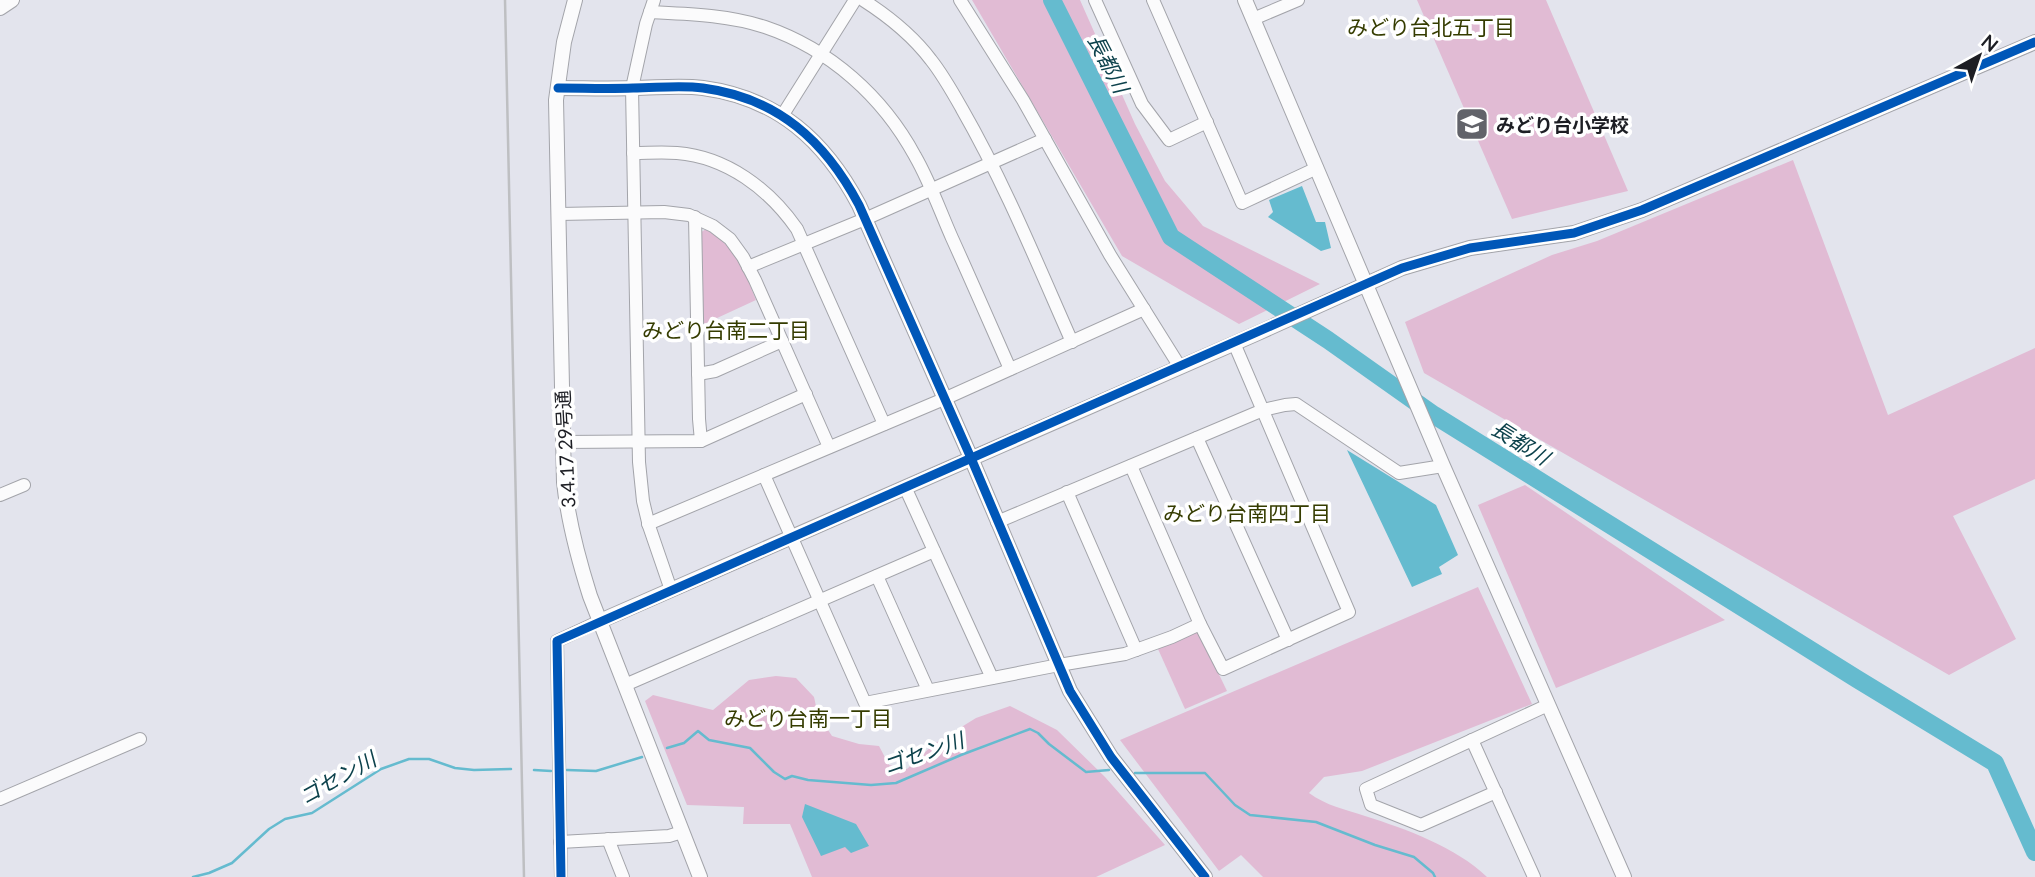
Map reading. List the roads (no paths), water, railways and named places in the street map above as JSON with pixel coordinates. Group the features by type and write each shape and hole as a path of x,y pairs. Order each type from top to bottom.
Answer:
{"street":[{"path":"0,8 12,0"},
{"name":"3.4.17 29号通","path":"575,0 564,42 556,100 564,482 577,557 700,877"},
{"path":"782,116 855,0"},
{"path":"863,0 908,35 930,59 956,97 992,163 1072,342"},
{"path":"960,0 1045,139 1110,255 1180,367"},
{"path":"1095,0 1142,104 1169,140 1207,122"},
{"path":"1153,0 1242,203 1317,168"},
{"path":"1245,0 1443,466 1623,877"},
{"path":"1253,19 1298,0"},
{"path":"671,590 648,524 643,500 639,442 632,88 652,6 753,24 778,32 821,53 855,80 883,108 907,141 922,168 1010,369"},
{"path":"561,877 557,641 1258,333 1365,283 1402,268 1470,248 1574,233 1642,210 2035,41"},
{"path":"558,88 687,87 715,90 756,102 782,116 806,133 828,155 846,181 865,219 1070,691 1111,757 1205,877"},
{"path":"748,267 865,219 1045,139"},
{"path":"633,153 689,155 718,163 768,194 786,213 804,244 884,424"},
{"path":"559,214 664,212 695,217 730,239 748,267 830,447"},
{"path":"695,217 701,441"},
{"path":"648,524 944,399 1144,309"},
{"path":"698,374 715,371 782,341"},
{"path":"1131,466 1200,624 1223,669 1349,612 1234,343"},
{"path":"563,442 701,441 806,394"},
{"path":"997,522 1263,410 1284,405 1296,404 1399,473 1443,466"},
{"path":"1197,438 1287,640"},
{"path":"764,475 865,703 1059,665 1099,660 1136,650 1200,624"},
{"path":"0,495 24,485"},
{"path":"905,487 992,678"},
{"path":"1067,492 1136,650"},
{"path":"625,685 934,551"},
{"path":"877,576 928,690"},
{"path":"1496,792 1421,825 1371,805 1366,789 1548,705"},
{"path":"0,799 140,740"},
{"path":"1472,740 1534,877"},
{"path":"560,842 670,836 682,832"},
{"path":"608,839 623,877"}],"water":[{"path":"1302,186 1316,222 1325,222 1331,248 1321,251 1268,217 1273,212 1269,200"},
{"path":"1347,450 1436,505 1458,555 1439,567 1442,574 1412,587"},
{"path":"805,804 856,824 869,846 851,853 845,847 821,856 802,817"}],"waterway":[{"name":"長都川","path":"1052,0 1171,237 1328,340 1434,415 1995,763 2035,852"},
{"name":"ゴセン川","path":"667,748 684,743 698,731 709,740 750,748 785,779 792,776 808,780 871,785 896,783 1030,729 1086,772 1109,770"},
{"name":"ゴセン川","path":"567,770 596,771 642,757"},
{"name":"ゴセン川","path":"193,877 232,863 269,829 285,819 312,813 381,769 409,759 429,759 455,768 474,770 511,769"},
{"name":"ゴセン川","path":"534,770 551,771"},
{"name":"ゴセン川","path":"1135,773 1205,773 1235,805 1250,815 1316,822 1414,857 1435,877"}],"railway":[{"path":"505,0 524,877"}],"place":[{"name":"みどり台小学校","path":"1472,124"}],"district":[{"name":"みどり台北五丁目","path":"1431,26"},
{"name":"みどり台南二丁目","path":"726,329"},
{"name":"みどり台南四丁目","path":"1247,512"},
{"name":"みどり台南一丁目","path":"808,717"}]}
